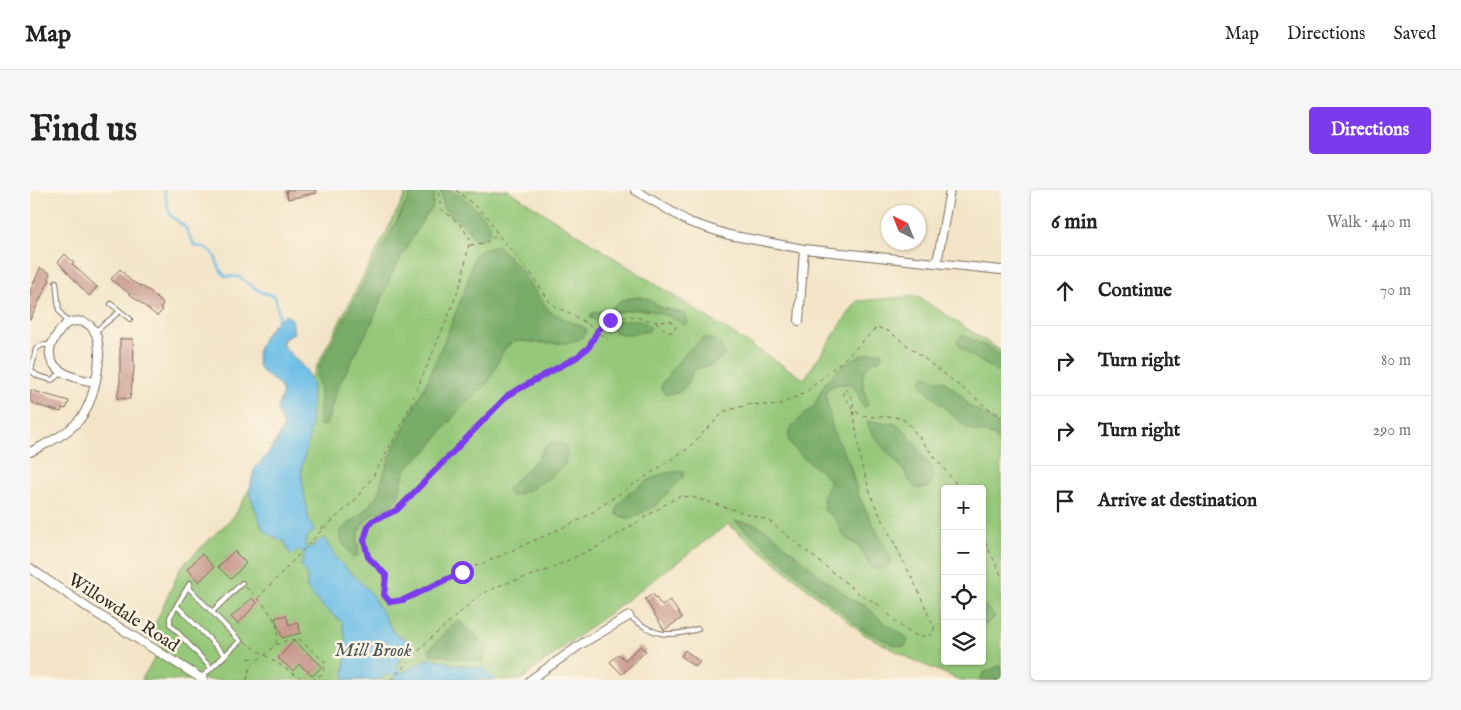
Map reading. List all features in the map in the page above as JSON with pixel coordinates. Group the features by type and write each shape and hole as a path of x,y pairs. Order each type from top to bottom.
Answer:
{"street":[{"path":"635,190 672,212 710,230 774,245 1001,270"},
{"path":"937,263 950,190"},
{"path":"799,320 804,249"},
{"path":"30,452 59,436 76,423 87,408 95,382 99,342 96,331 84,321 67,323 52,345 51,360 55,368 70,378 95,382"},
{"name":"Willowdale Road","path":"30,568 91,610 202,679"},
{"path":"530,680 583,643 629,616"}],"lane":[{"path":"56,282 59,310 67,323"},
{"path":"111,304 130,319"},
{"path":"96,331 119,312"},
{"path":"52,345 42,345 36,349 32,371 38,376 52,380 61,373"},
{"path":"212,612 242,583"},
{"path":"202,679 240,641 189,585 170,618 171,627 211,668"},
{"path":"177,606 225,655"},
{"path":"629,616 645,628 662,635 698,629"}],"path":[{"path":"258,598 321,531 354,501 372,478 387,453 420,386 462,280 470,239 465,230 440,210 438,190"},
{"path":"456,190 488,217 498,235 530,272 551,304 598,330 608,340"},
{"path":"469,245 485,243 498,235"},
{"path":"656,322 667,332 673,332 676,327 671,321 656,322 628,316 610,320 598,330 589,347 577,357 508,395 397,510 370,524 364,535 364,546 369,559 386,575 384,595 388,601 394,603 403,600 446,578 582,519 687,449 725,411 752,404 776,406 805,393 851,353 877,327 890,332 1001,418"},
{"path":"392,680 400,670 481,594 501,585 563,564 599,546 674,498 682,496 768,520 861,595 878,605 894,622 916,635 929,636 934,632 934,628 918,590 876,508 866,481 853,409 851,397 845,389 844,394 853,409 862,416 884,416 905,420 957,485"},
{"path":"321,531 324,524"},
{"path":"986,543 1001,575"},
{"path":"242,583 274,617 277,632 273,647"},
{"path":"248,658 255,659 273,647 293,638 301,641 326,663 322,674 313,680"},
{"path":"240,641 265,654 303,680"},
{"path":"248,680 250,669 255,659"}],"green space":[{"path":"408,190 508,190 804,379 857,301 917,296 1001,351 1001,680 960,680 913,660 864,634 728,524 520,680 141,680 162,647 151,633 181,567 235,515 312,375"},
{"path":"413,190 435,190 432,209 425,216 391,275 373,320 337,389 326,425 322,426 319,424 320,389 316,376 319,367"},
{"path":"441,190 455,193 468,202 490,224 490,233 480,240 474,239 464,225 443,208"},
{"path":"497,245 519,268 550,312 587,330 583,337 575,341 555,343 514,341 504,349 488,383 458,411 428,449 405,469 398,497 392,505 371,516 361,526 357,539 359,555 353,558 342,542 340,531 366,509 377,496 391,453 428,380 450,327 466,287 475,254"},
{"path":"638,297 648,299 660,307 685,314 688,323 684,325 663,314 639,310 620,312 603,319 590,318 592,313 608,310 622,300"},
{"path":"619,321 643,321 650,327 649,331 627,335 614,332 609,325"},
{"path":"962,335 990,348 1001,356 1001,374 963,350 957,341"},
{"path":"705,338 718,342 722,347 724,355 714,365 694,369 687,385 679,393 665,394 661,389 666,378 686,353"},
{"path":"881,352 882,357 868,366 863,375 863,385 868,405 864,407 856,389 851,384 838,384 827,389 825,393 833,431 849,463 859,497 891,559 889,565 877,569 870,565 859,547 843,535 834,518 825,511 823,497 829,486 829,480 791,445 789,440 791,429 812,408 823,386 833,375 845,364 859,356"},
{"path":"924,376 945,382 962,396 969,406 1001,426 1001,449 994,435 974,431 963,425 923,387 921,381"},
{"path":"867,421 896,424 905,431 931,467 933,475 928,488 916,488 914,486 900,466 872,434"},
{"path":"556,442 565,445 567,455 564,465 539,484 523,493 511,496 507,490 509,487 538,458 546,446"},
{"path":"683,471 683,477 655,506 630,519 617,515 620,503 632,491 663,474"},
{"path":"735,521 752,523 767,530 825,580 854,601 866,606 883,622 906,637 908,642 904,647 892,644 862,629"},
{"path":"986,607 995,617 986,624"},
{"path":"456,621 464,624 482,643 487,651 482,661 430,654 429,650"},
{"path":"1001,665 1001,680 981,680 983,673"}],"water":[{"name":"Mill Brook","path":"286,315 292,319 294,333 283,340 283,346 306,370 312,383 311,428 301,471 308,517 314,531 307,537 305,546 308,549 324,538 337,559 371,593 394,633 406,639 408,645 396,666 402,673 426,659 436,659 452,664 484,668 496,680 398,680 389,673 378,680 344,680 346,640 342,622 322,606 307,589 307,577 301,565 305,554 299,550 290,555 285,542 267,533 262,527 249,493 254,470 276,444 284,427 277,410 282,396 281,388 261,370 257,355 259,347 268,331"}],"building":[{"path":"286,190 316,190 316,193 288,199"},
{"path":"65,254 74,263 72,264 97,287 89,296 58,262"},
{"path":"40,268 50,273 48,278 50,279 30,320 30,292"},
{"path":"120,269 131,281 150,291 163,304 160,308 163,310 157,316 111,279"},
{"path":"120,339 133,339 134,369 130,399 117,398 120,382"},
{"path":"30,390 69,401 66,409 62,408 61,412 36,405 30,401"},
{"path":"234,551 246,563 231,579 218,567"},
{"path":"202,554 214,567 199,582 187,569"},
{"path":"653,594 662,606 670,600 682,618 664,630 645,599"},
{"path":"252,598 257,603 238,624 231,617"},
{"path":"286,615 289,625 297,622 301,633 282,638 275,618"},
{"path":"294,641 322,666 313,676 299,664 293,671 278,658"},
{"path":"640,646 646,651 622,674 610,662 619,654 625,660"},
{"path":"685,650 700,662 695,667 681,656"}],"waterway":[{"name":"Mill Brook","path":"164,190 170,215 185,227 195,246 210,250 213,253 218,266 225,276 239,277 261,292 275,296 279,315 276,325"}],"route":[{"path":"462,572 403,600 394,603 390,602 386,600 384,595 387,582 386,575 366,554 364,535 372,521 397,510 508,395 577,357 589,347 598,330 610,320"}]}
